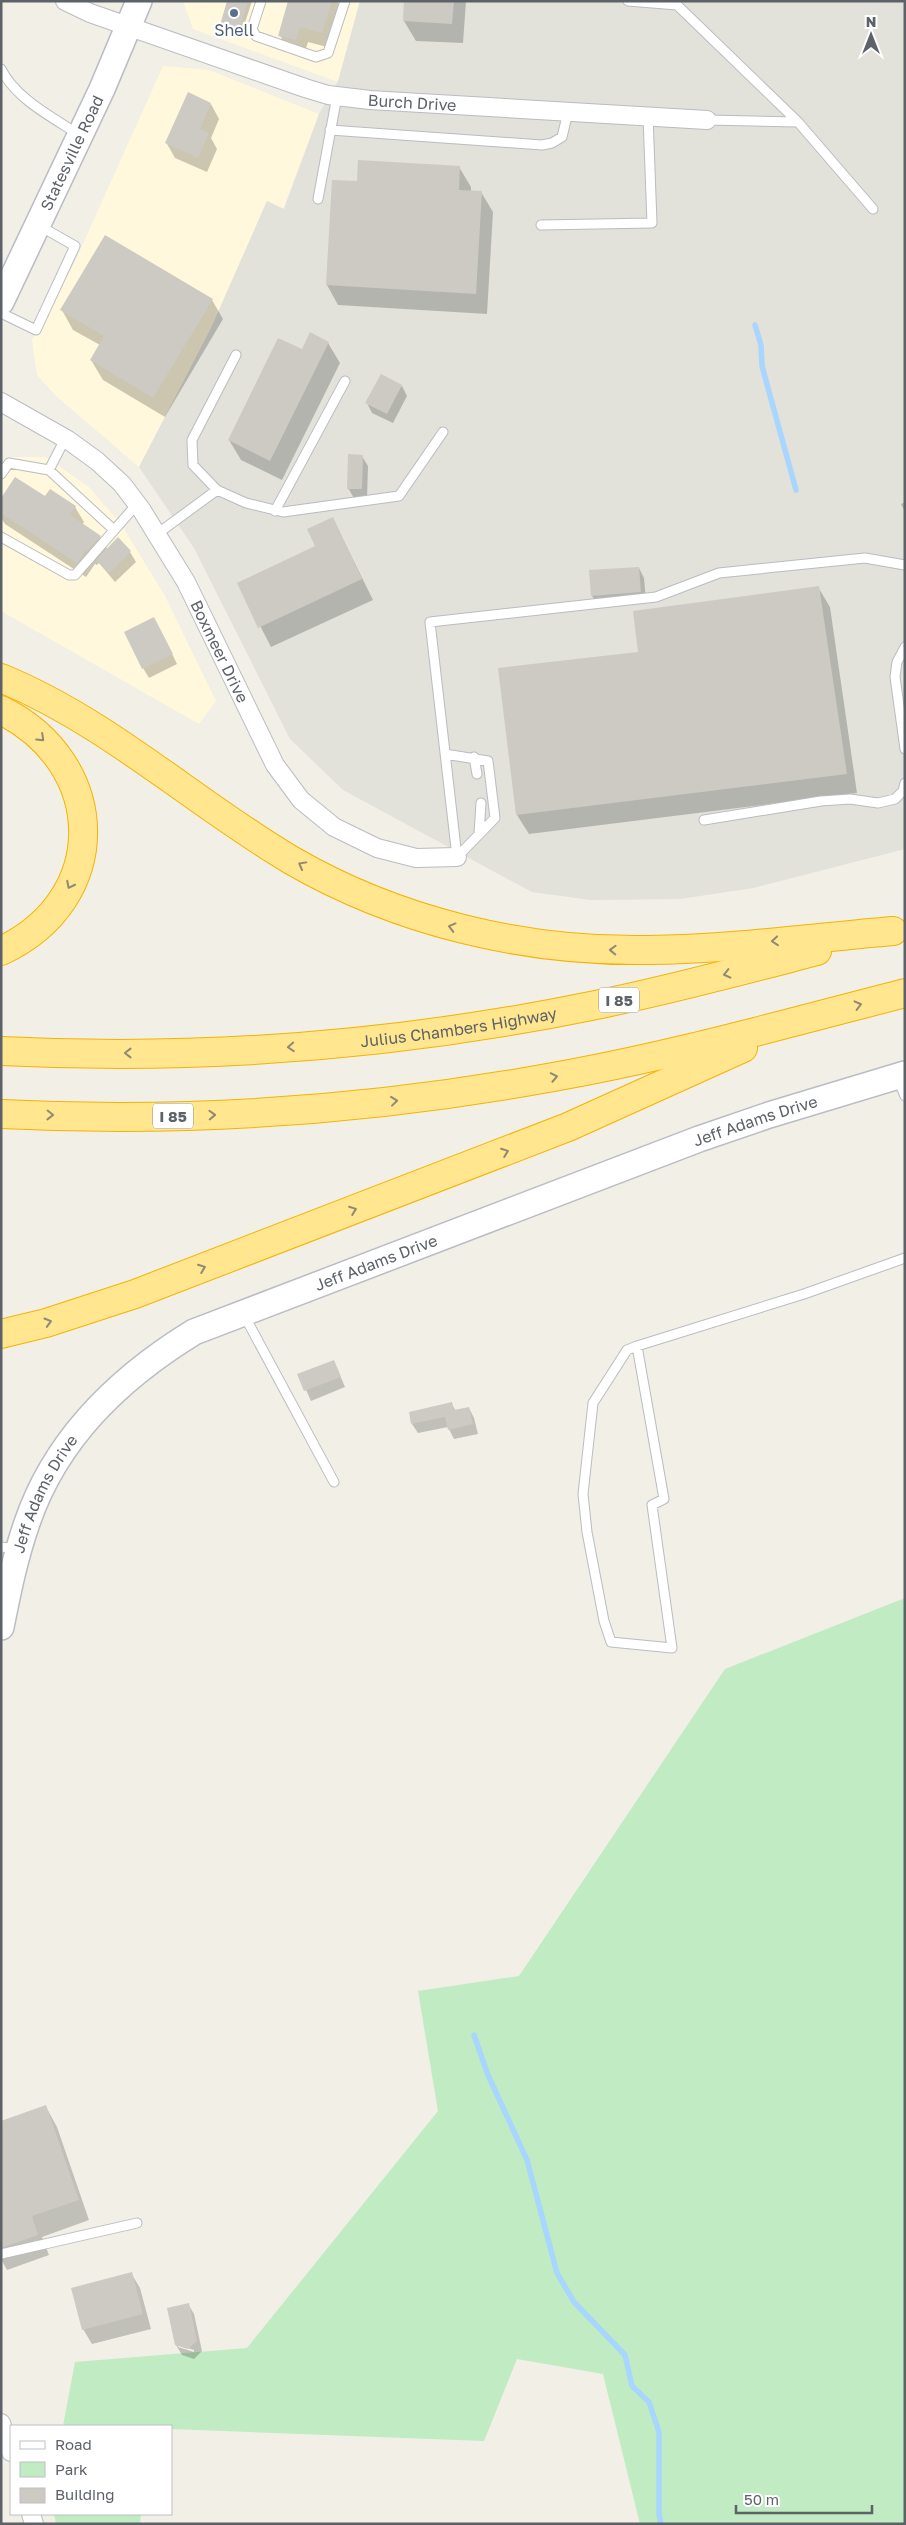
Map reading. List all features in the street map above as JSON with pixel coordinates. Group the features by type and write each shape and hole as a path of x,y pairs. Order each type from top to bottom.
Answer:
{"highway":[{"path":"1,678 62,708 110,737 292,860 359,894 430,921 465,930 533,942 617,950 685,949 899,929"},
{"path":"1,710 41,737 66,766 80,800 84,832 81,856 66,893 40,924 1,951"},
{"name":"Julius Chambers Highway","path":"1,1051 92,1053 212,1052 403,1037 596,1005 899,929"},
{"name":"I 85","path":"1,1114 82,1116 214,1115 345,1106 411,1099 534,1081 609,1066 811,1018 905,993"},
{"path":"1,1334 46,1323 135,1294 568,1128 811,1018"}],"street":[{"name":"Burch Drive","path":"65,1 90,13 305,88 337,96 707,120"},
{"name":"Statesville Road","path":"1,302 11,273 38,224 80,136 139,1"},
{"name":"Boxmeer Drive","path":"1,402 65,439 97,461 122,484 138,504 186,582 275,765 301,800 334,827 376,848 416,858 457,858"},
{"name":"Jeff Adams Drive","path":"1,1627 10,1548 66,1445 112,1391 165,1350 194,1332 699,1139 768,1115 902,1082"},
{"path":"1,2423 10,2449"}],"lane":[{"path":"261,1 252,29 256,36 316,57 328,53 345,1"},
{"path":"628,1 677,5 798,122 873,209"},
{"path":"1,69 5,77 37,107 80,136"},
{"path":"318,199 337,96"},
{"path":"330,130 542,145 552,143 562,137 568,112"},
{"path":"541,226 652,223 648,116"},
{"path":"707,120 798,122"},
{"path":"1,313 36,330 75,246 38,224"},
{"path":"236,355 192,440 193,465 217,490 246,503 283,512 400,496 443,432"},
{"path":"275,511 345,381"},
{"path":"49,470 65,439"},
{"path":"1,474 9,463 49,470 114,530"},
{"path":"157,534 217,490"},
{"path":"1,537 69,575 75,575 138,504"},
{"path":"457,858 430,622 656,598 719,574 865,558 905,565"},
{"path":"905,647 897,662 895,677 905,749"},
{"path":"445,754 474,757 488,761 495,818 457,858"},
{"path":"474,757 477,774"},
{"path":"704,820 821,801 850,800 878,803 895,798 903,791 905,783"},
{"path":"479,834 481,803"},
{"path":"637,1346 664,1500 652,1505 672,1648 611,1642 604,1621 586,1522 583,1494 593,1403 627,1350 637,1346 804,1294 905,1258"},
{"path":"243,1312 334,1482"},
{"path":"1,2254 137,2223"}],"shaded area":[{"path":"183,1 360,1 338,82 193,29"},
{"path":"360,1 905,1 905,849 753,888 680,899 591,900 532,892 343,790 290,739 194,548 139,467 211,328 267,201 284,209 319,114 338,81"},
{"path":"163,66 209,70 319,114 283,209 267,201 211,328 139,467 56,396 37,375 32,340 72,268"},
{"path":"12,457 46,457 89,487 121,524 165,596 216,701 199,724 1,611 1,464"}],"green space":[{"path":"905,1598 905,2524 640,2524 603,2374 517,2359 484,2441 172,2429 172,2425 63,2425 75,2362 247,2348 438,2111 418,1991 519,1976 725,1669"},
{"path":"54,2515 141,2515 140,2524 56,2524"}],"building":[{"name":"Shell","path":"227,1 248,1 239,31 220,25"},
{"path":"288,1 332,1 322,33 300,27 296,40 278,36"},
{"path":"404,1 454,1 452,24 403,21"},
{"path":"188,92 211,103 200,129 209,133 198,158 165,143"},
{"path":"358,160 460,166 459,190 482,191 476,294 326,285 332,180 357,181"},
{"path":"105,235 213,299 153,398 90,360 104,336 60,310"},
{"path":"310,332 329,342 270,461 228,440 278,338 302,349"},
{"path":"381,374 402,385 387,414 365,403"},
{"path":"348,454 363,455 362,489 347,489"},
{"path":"15,477 45,496 50,489 76,506 70,515 101,536 86,550 77,563 1,513 1,498"},
{"path":"333,517 362,579 258,628 237,583 315,546 307,529"},
{"path":"118,537 131,551 109,573 96,560"},
{"path":"639,567 641,592 591,596 589,570"},
{"path":"819,586 847,774 516,815 498,668 638,652 633,611"},
{"path":"154,617 173,654 142,669 124,632"},
{"path":"334,1360 341,1377 304,1391 297,1374"},
{"path":"452,1402 454,1410 469,1407 473,1424 448,1430 445,1417 411,1424 409,1412"},
{"path":"46,2105 79,2200 32,2216 38,2235 1,2248 1,2121"},
{"path":"132,2272 143,2314 82,2330 71,2288"},
{"path":"189,2303 197,2341 188,2349 175,2345 167,2308"}],"waterway":[{"path":"755,325 761,345 762,366 796,490"},
{"path":"474,2035 488,2075 527,2160 557,2273 574,2302 625,2355 632,2386 649,2402 659,2432 659,2514 661,2524"}],"place":[{"name":"Shell","path":"234,13"}]}
